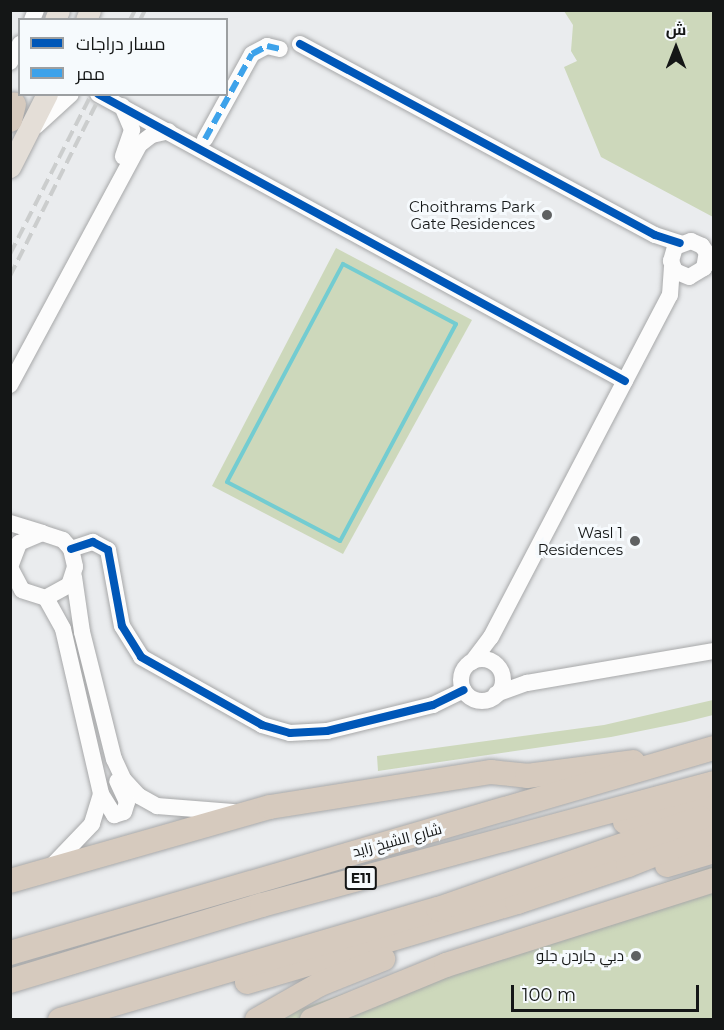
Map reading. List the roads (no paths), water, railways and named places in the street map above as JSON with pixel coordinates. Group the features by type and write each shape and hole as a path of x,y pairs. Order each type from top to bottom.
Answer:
{"highway":[{"name":"شارع الشيخ زايد","path":"10,953 564,794 663,760 714,748"},
{"path":"10,881 249,812 490,772 528,776 663,760"},
{"name":"شارع الشيخ زايد","path":"10,981 262,905 714,783"},
{"path":"10,994 570,834 714,804"},
{"path":"60,1020 459,902 714,813"},
{"path":"108,1020 464,919 628,865 714,831"},
{"path":"258,1020 320,984 403,951 562,897 714,852"},
{"path":"312,1020 360,997 446,965 714,880"}],"main road":[{"path":"10,167 16,112 44,96"}],"street":[{"path":"300,44 654,235 674,255 705,268"},
{"path":"205,139 252,54 267,46 280,49"},
{"path":"10,62 18,48"},
{"path":"16,112 65,96"},
{"path":"102,96 625,381"},
{"path":"10,368 129,145 131,122 121,105"},
{"path":"10,385 140,144 152,135 169,131"},
{"path":"674,255 697,243 705,268"},
{"path":"464,690 463,672 490,637 670,295 674,255"},
{"path":"670,295 705,268"},
{"path":"10,523 53,535 71,549 78,616 114,759 116,779 127,802 124,812 114,815 101,794 63,629 46,598"},
{"path":"42,533 19,543 11,562 22,590 46,598 63,591 74,577"},
{"path":"71,549 93,542 108,550 123,626 141,657 262,725 290,733 327,731 434,705 464,690"},
{"path":"490,637 496,667 496,694"},
{"path":"464,690 479,700 527,683 714,651"},
{"path":"472,662 496,667 527,683"},
{"path":"114,759 131,789 157,806 249,812"},
{"path":"47,870 92,824 101,794"}],"waterway":[{"path":"343,264 456,324 340,541 227,482 343,264"}],"railway":[{"path":"131,18 135,10"},
{"path":"141,18 145,10"},
{"path":"10,276 100,96"},
{"path":"10,254 90,97"}],"place":[{"name":"Choithrams Park Gate Residences","path":"547,215"},
{"name":"Wasl 1 Residences","path":"635,541"},
{"name":"دبي جاردن جلو","path":"636,956"}]}
